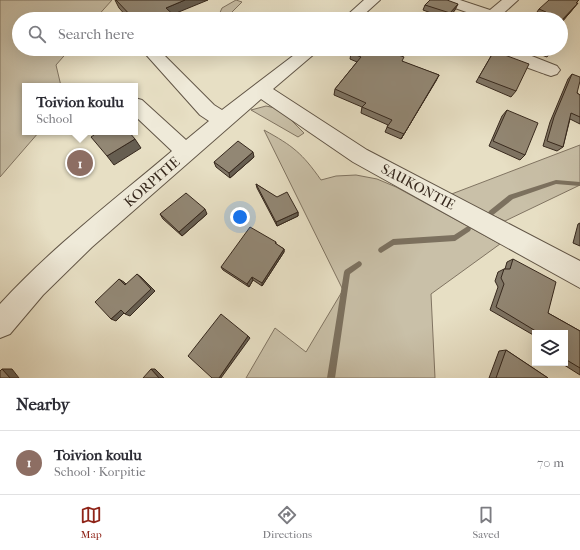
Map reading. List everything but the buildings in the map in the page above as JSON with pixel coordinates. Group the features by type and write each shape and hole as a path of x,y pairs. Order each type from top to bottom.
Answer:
{"street":[{"path":"358,12 373,0"},
{"path":"446,0 478,12"},
{"path":"498,12 512,0"},
{"path":"155,56 207,110 223,120"},
{"name":"KORPITIE","path":"0,324 34,286 83,239 223,120 303,56"},
{"path":"514,56 551,70"},
{"name":"SAUKONTIE","path":"261,90 360,156 580,275"},
{"path":"138,107 186,152"}],"shaded area":[{"path":"0,0 112,0 101,12 12,12 12,56 64,56 56,65 60,83 22,83 22,135 36,135 0,177"},
{"path":"236,0 242,2 232,12 220,12 222,8"},
{"path":"266,106 280,109 304,133 298,137 251,110"},
{"path":"264,130 296,151 308,163 321,180 336,176 356,175 377,179 396,187 500,244 431,294 435,378 246,378 275,328 306,352 343,290"},
{"path":"580,145 580,185 505,221 449,195"}],"waterway":[{"path":"491,213 511,197 556,182 580,184"},
{"path":"381,250 393,242 455,238 468,229"},
{"path":"331,378 347,272 359,264"}],"place":[{"name":"Toivion koulu","path":"80,163"}]}
